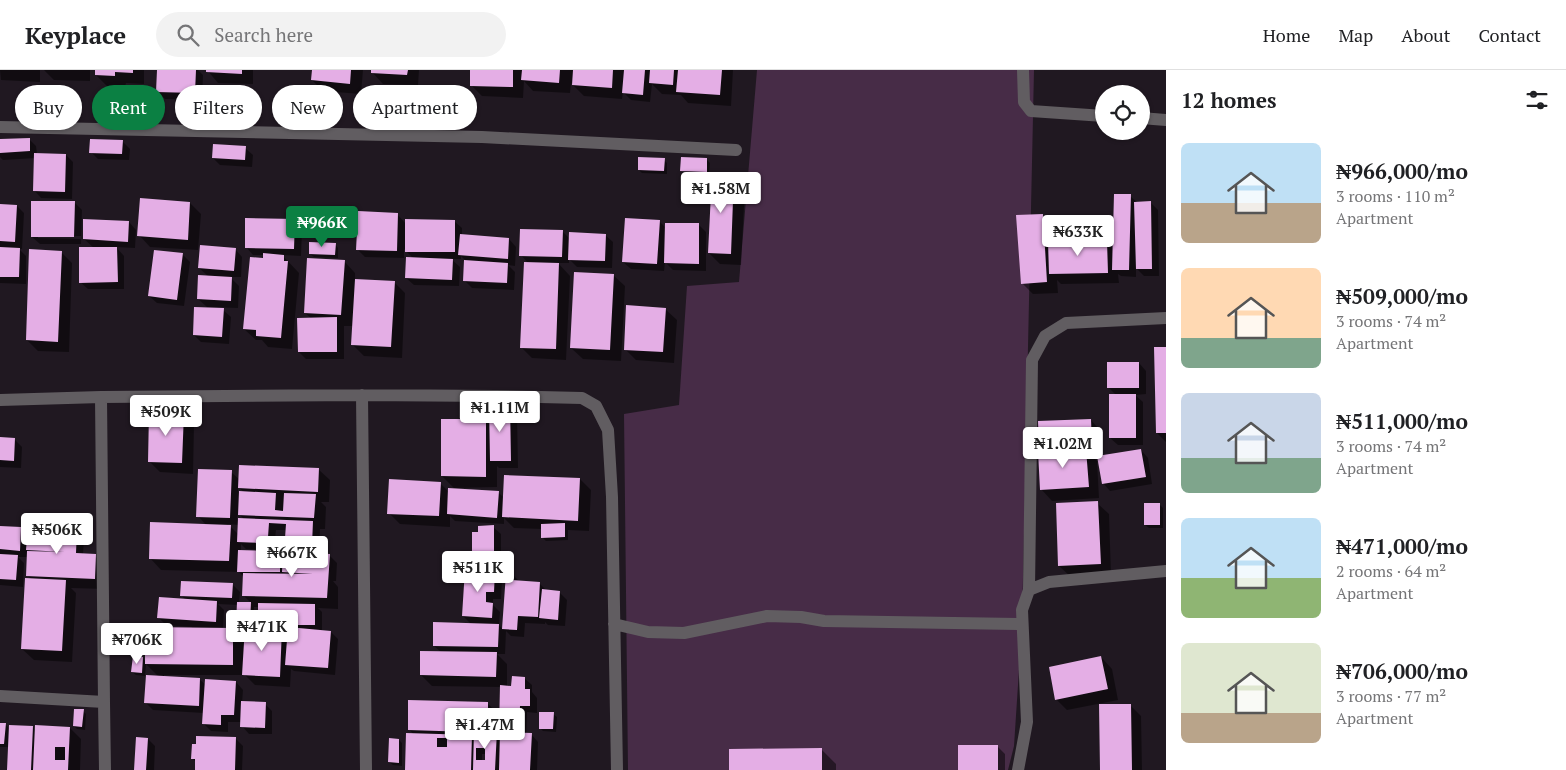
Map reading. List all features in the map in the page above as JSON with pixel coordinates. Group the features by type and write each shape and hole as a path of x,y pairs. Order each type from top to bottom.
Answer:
{"street":[{"path":"1023,70 1024,102 1031,111 1095,115"},
{"path":"1150,119 1166,120"},
{"path":"0,127 482,137 736,150"},
{"path":"1018,770 1028,722 1022,610 1029,590 1032,360 1045,336 1066,322 1166,318"},
{"path":"362,395 366,770"},
{"path":"0,400 101,397 362,395 582,398 596,406 608,430 612,497 616,770"},
{"path":"101,397 105,770"},
{"path":"1029,590 1049,582 1166,571"},
{"path":"614,624 648,632 684,633 767,616 824,620 1022,624"},
{"path":"0,696 104,702"}],"shaded area":[{"path":"757,70 1034,70 1022,624 1014,746 1008,770 628,770 624,414 679,405 687,286 739,282"}],"building":[{"path":"95,70 133,70 133,73 115,72 115,76 95,75"},
{"path":"157,70 196,70 195,85 175,85 175,92 165,92 165,85 156,85"},
{"path":"206,70 242,70 242,74 206,72"},
{"path":"312,70 351,70 350,84 311,80"},
{"path":"371,70 408,70 407,75 371,73"},
{"path":"470,70 513,70 513,87 470,85"},
{"path":"522,70 560,70 559,83 521,80"},
{"path":"573,70 613,70 612,88 572,85"},
{"path":"624,70 645,70 643,95 622,93"},
{"path":"650,70 674,70 673,85 649,83"},
{"path":"678,70 722,70 720,95 676,92"},
{"path":"30,138 30,151 0,153 0,139"},
{"path":"90,139 123,140 122,154 89,153"},
{"path":"213,144 246,146 245,160 212,158"},
{"path":"34,153 66,154 65,192 33,191"},
{"path":"638,157 665,158 664,171 638,170"},
{"path":"681,157 707,158 707,172 680,171"},
{"path":"712,173 734,174 731,254 708,253"},
{"path":"1114,194 1131,194 1129,270 1112,270"},
{"path":"140,198 190,202 188,240 137,236"},
{"path":"31,201 75,201 74,237 31,237"},
{"path":"1151,201 1152,269 1136,269 1134,202"},
{"path":"0,204 17,205 15,242 0,241"},
{"path":"358,211 398,213 397,251 356,250"},
{"path":"1043,214 1047,282 1021,284 1016,215"},
{"path":"245,218 295,219 294,249 245,248"},
{"path":"625,218 660,220 657,264 622,262"},
{"path":"83,219 129,221 128,242 83,239"},
{"path":"405,219 455,220 455,252 405,252"},
{"path":"665,223 699,223 699,264 664,263"},
{"path":"520,229 563,230 562,257 519,256"},
{"path":"569,232 606,234 605,261 568,260"},
{"path":"460,234 509,238 508,259 458,255"},
{"path":"1107,241 1108,273 1049,274 1048,242"},
{"path":"309,242 336,243 335,255 309,254"},
{"path":"200,245 236,248 234,271 198,268"},
{"path":"0,247 20,248 19,277 0,277"},
{"path":"79,247 117,247 118,282 79,283"},
{"path":"29,249 62,251 58,342 26,340"},
{"path":"154,250 183,253 177,300 148,296"},
{"path":"263,253 284,255 284,261 288,261 281,338 256,336 256,330 243,329 250,257 263,258"},
{"path":"406,257 453,259 452,280 405,278"},
{"path":"307,258 345,260 341,315 304,313"},
{"path":"464,260 508,263 507,283 463,281"},
{"path":"524,262 559,263 556,349 520,348"},
{"path":"574,272 614,274 610,350 570,348"},
{"path":"198,275 232,277 231,301 197,299"},
{"path":"355,279 395,281 391,347 351,345"},
{"path":"626,305 666,308 663,352 624,350"},
{"path":"194,307 224,308 222,337 193,335"},
{"path":"337,317 337,352 298,352 297,318"},
{"path":"1154,347 1166,347 1166,433 1156,433"},
{"path":"1107,362 1139,362 1139,388 1107,388"},
{"path":"1109,394 1136,394 1136,438 1109,438"},
{"path":"489,404 510,404 511,461 490,461"},
{"path":"149,412 184,413 182,463 148,462"},
{"path":"441,419 486,419 486,477 441,476"},
{"path":"1091,419 1092,446 1039,448 1038,421"},
{"path":"0,437 15,438 14,461 0,460"},
{"path":"1086,449 1089,487 1040,490 1038,451"},
{"path":"1141,449 1146,477 1102,484 1097,456"},
{"path":"239,465 319,468 318,492 238,488"},
{"path":"198,469 232,470 230,518 196,517"},
{"path":"504,475 580,478 578,521 502,517"},
{"path":"389,479 441,482 439,516 387,514"},
{"path":"448,488 499,491 497,518 447,514"},
{"path":"239,491 276,493 275,510 283,511 284,493 316,494 314,518 238,515"},
{"path":"1098,501 1101,564 1058,566 1056,503"},
{"path":"1144,503 1160,503 1160,525 1144,525"},
{"path":"238,518 313,521 312,545 237,542","holes":["269,523 286,524 285,538 268,537"]},
{"path":"150,522 231,525 229,561 149,559"},
{"path":"565,523 565,537 541,538 541,524"},
{"path":"494,525 494,567 472,568 472,532 478,532 478,526"},
{"path":"0,526 21,527 20,551 0,549"},
{"path":"28,526 77,529 76,553 96,554 95,579 26,576 27,551 65,552 26,550"},
{"path":"238,550 280,551 280,572 237,572"},
{"path":"283,552 330,554 327,598 242,596 243,573 313,574 282,572"},
{"path":"0,554 18,555 16,580 0,579"},
{"path":"465,569 495,571 494,592 486,592 486,602 493,603 492,618 462,616"},
{"path":"506,573 513,573 512,580 540,582 538,617 518,616 517,630 502,629"},
{"path":"25,578 66,580 62,651 21,649"},
{"path":"181,581 233,583 232,598 180,596"},
{"path":"542,589 560,591 558,620 539,618"},
{"path":"159,597 217,601 216,622 157,618"},
{"path":"237,602 251,602 250,625 236,625"},
{"path":"258,603 315,604 315,625 258,625"},
{"path":"433,622 499,624 498,647 433,646"},
{"path":"245,626 282,628 280,677 242,675"},
{"path":"145,627 233,628 233,665 145,664"},
{"path":"288,627 331,631 328,668 285,665"},
{"path":"420,651 497,652 496,677 420,675"},
{"path":"133,656 143,657 142,673 131,672"},
{"path":"1101,656 1108,689 1055,700 1049,667"},
{"path":"146,675 200,678 199,706 144,703"},
{"path":"512,676 525,677 525,689 530,689 530,706 520,706 519,729 499,729 500,685 511,686"},
{"path":"205,679 236,681 234,715 221,715 221,725 202,724"},
{"path":"408,700 488,702 488,729 472,728 471,732 408,730"},
{"path":"241,701 266,702 265,728 240,727"},
{"path":"1099,704 1131,704 1132,770 1100,770"},
{"path":"74,709 84,709 82,727 73,726"},
{"path":"539,712 554,712 553,729 539,729"},
{"path":"0,723 6,723 4,744 0,744"},
{"path":"9,725 33,726 31,770 7,770"},
{"path":"35,725 70,727 68,770 33,770","holes":["55,747 65,747 65,760 55,760"]},
{"path":"474,730 497,731 495,770 473,770","holes":["476,748 485,748 485,760 476,760"]},
{"path":"500,732 532,733 530,770 499,770"},
{"path":"406,733 472,735 471,770 405,770","holes":["437,738 447,738 447,747 437,747"]},
{"path":"196,736 236,737 235,770 195,770 195,759 191,759 192,744 196,744"},
{"path":"136,737 148,738 146,770 134,770"},
{"path":"389,738 399,739 399,763 388,762"},
{"path":"958,745 998,745 998,770 958,770"},
{"path":"822,748 822,770 729,770 729,749"}]}
